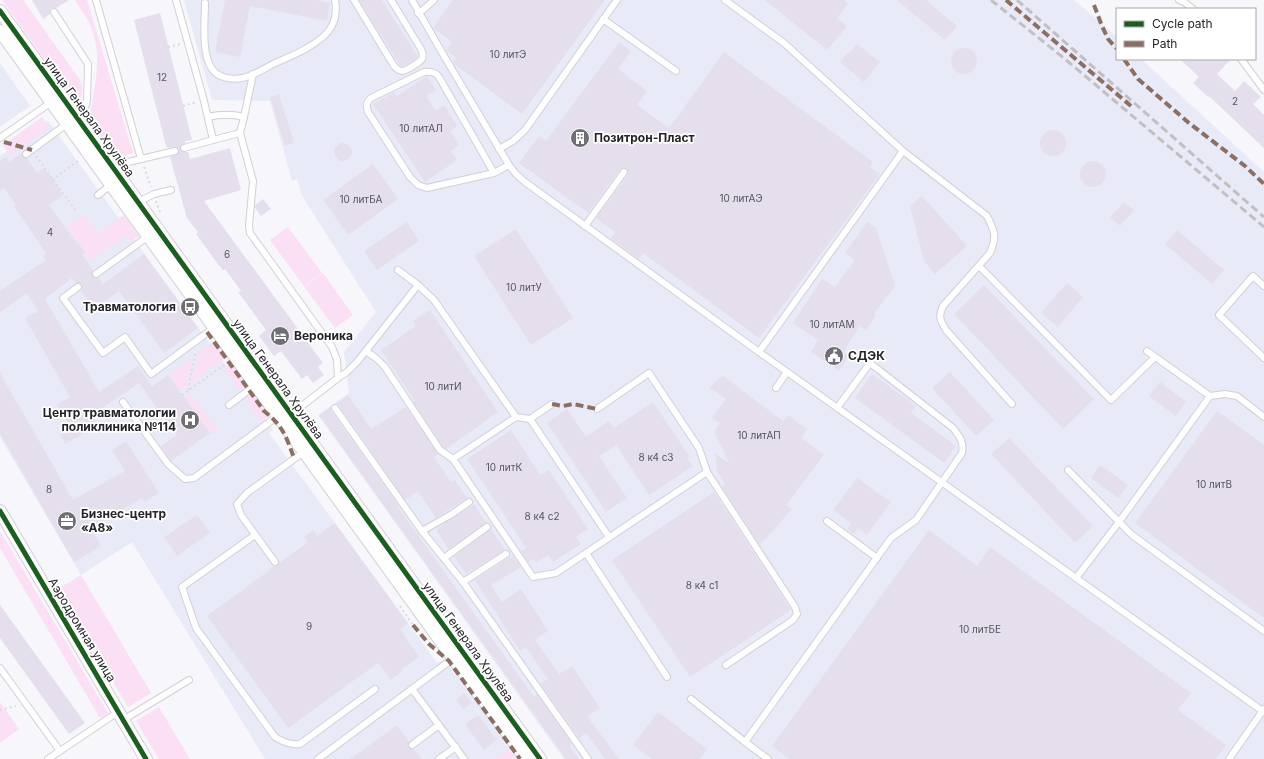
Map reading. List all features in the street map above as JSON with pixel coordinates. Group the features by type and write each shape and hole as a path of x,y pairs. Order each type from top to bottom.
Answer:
{"street":[{"name":"улица Генерала Хрулёва","path":"0,11 56,99"},
{"name":"улица Генерала Хрулёва","path":"0,31 56,99 458,655 540,759"},
{"name":"улица Генерала Хрулёва","path":"113,177 138,202 153,233"},
{"name":"Аэродромная улица","path":"0,512 146,759"},
{"name":"улица Генерала Хрулёва","path":"458,655 526,759"}],"lane":[{"path":"97,0 140,158"},
{"path":"176,0 204,101 213,140"},
{"path":"205,3 205,48 207,60 213,70 221,76 242,78 304,49 327,33 334,22 337,9 335,0"},
{"path":"354,0 394,66 401,72 406,71 420,62 423,54 391,0"},
{"path":"412,0 418,13 499,149 516,174 525,182 837,408 1264,711 1229,759"},
{"path":"418,13 424,10 434,0"},
{"path":"499,149 525,130 617,0"},
{"path":"724,0 784,43 903,151 987,216 994,230 994,242 990,253 943,306 939,314 941,322 946,330 1012,404"},
{"path":"1179,0 1192,8"},
{"path":"29,152 80,114 85,108 87,100 88,64 54,12"},
{"path":"603,19 676,71"},
{"path":"1242,60 1264,90"},
{"path":"494,174 439,77 435,73 430,71 424,72 371,98 367,102 366,107 368,112 410,177 418,185 427,188 494,174 509,165"},
{"path":"253,74 240,133 253,181 249,226 250,233 332,347 337,360 338,378"},
{"path":"0,138 56,99"},
{"path":"208,117 233,114 244,117"},
{"path":"184,148 240,133"},
{"path":"98,195 113,177 120,164 175,150"},
{"path":"759,352 903,151"},
{"path":"586,226 624,172"},
{"path":"138,202 154,194 171,190"},
{"path":"96,274 153,233"},
{"path":"979,266 1111,400 1155,357"},
{"path":"398,270 418,285 434,300 516,416 530,419 609,537"},
{"path":"1264,286 1253,276 1219,315 1264,358"},
{"path":"123,402 168,464 185,479 194,478 352,367 418,285"},
{"path":"78,287 63,298 103,353 125,337 151,374 219,324"},
{"path":"366,351 385,367 440,450 453,459 533,578 556,573 707,472"},
{"path":"1147,351 1210,396 1225,394 1237,396 1264,417"},
{"path":"746,742 876,558 891,538 916,520 962,453 963,445 960,436 953,428 870,363 837,408"},
{"path":"776,388 787,372"},
{"path":"597,409 649,373 699,448 707,472 795,607 797,614 793,620 726,665"},
{"path":"229,405 260,382"},
{"path":"1076,578 1119,522 1210,396"},
{"path":"530,419 552,404"},
{"path":"335,408 422,531 463,582 588,759"},
{"path":"453,459 516,416"},
{"path":"275,562 241,515 237,504 247,493 309,448"},
{"path":"1068,470 1132,536 1264,631"},
{"path":"422,531 452,514 469,502"},
{"path":"827,521 876,558"},
{"path":"444,558 487,527"},
{"path":"255,535 182,587 196,628 275,737 293,745 300,744 375,689"},
{"path":"586,553 667,677"},
{"path":"463,582 506,554"},
{"path":"318,759 458,655"},
{"path":"0,668 60,750"},
{"path":"48,759 60,750 189,680"},
{"path":"412,689 464,759"},
{"path":"691,699 768,759"},
{"path":"412,745 439,725"},
{"path":"439,759 456,747"}],"path":[{"path":"168,47 188,42"},
{"path":"183,106 204,101"},
{"path":"29,152 76,211"},
{"path":"52,179 78,161"},
{"path":"188,391 199,338"},
{"path":"182,395 228,362"},
{"path":"0,710 26,704"}],"shaded area":[{"path":"2,0 23,0 80,80 82,95 79,100 76,101 73,99"},
{"path":"75,0 87,0 133,153 116,158 89,120 95,86 97,52 91,26"},
{"path":"184,0 1074,0 1116,36 1116,60 1142,60 1264,172 1264,759 564,759 318,415 349,393 344,352 376,312 302,196 297,179 292,181 270,101 212,100"},
{"path":"0,63 30,106 0,127"},
{"path":"42,117 49,127 10,155 3,145"},
{"path":"48,121 273,430 269,433 437,663 444,659 516,759 265,759 132,542 81,575 0,437 0,156"},
{"path":"84,214 98,233 124,215 139,236 131,242 125,235 91,260 66,227"},
{"path":"288,227 322,273 304,286 270,240"},
{"path":"323,273 353,315 335,328 304,287"},
{"path":"217,340 228,356 192,382 198,353"},
{"path":"193,357 187,385 180,391 169,375"},
{"path":"233,362 249,384 239,391 223,369"},
{"path":"255,392 271,414 261,421 245,399"},
{"path":"190,393 218,430 212,434 185,397"},
{"path":"0,531 108,713 100,718 0,548"},
{"path":"81,575 151,693 128,707 58,589"},
{"path":"0,702 19,729 0,743"},
{"path":"159,707 190,759 159,759 136,721"},
{"path":"509,748 516,759 494,759"}],"building":[{"path":"32,0 69,0 56,8 51,8 50,14 43,19"},
{"path":"225,0 317,0 330,3 327,21 250,6 240,57 215,52"},
{"path":"359,0 382,0 418,57 405,65 400,65"},
{"path":"453,0 605,0 522,114 454,64 453,62 456,58 446,50 452,42 433,28"},
{"path":"765,0 844,0 848,4 837,18 847,26 827,50"},
{"path":"897,0 926,0 957,26 945,40"},
{"path":"160,13 192,140 185,141 186,143 181,145 180,150 183,152 188,152 190,159 230,148 241,190 204,201 323,363 318,367 324,375 313,383 307,375 302,379 281,351 274,356 259,336 266,330 238,292 241,291 225,269 223,271 196,234 198,232 187,218 170,157 178,154 179,150 176,147 168,148 166,146 134,20"},
{"path":"619,42 631,51 618,69 647,91 637,105 669,128 724,52 873,162 870,167 880,174 759,338 643,253 639,259 611,239 615,232 596,218 628,175 627,169 620,169 588,213 519,163 539,136 546,141"},
{"path":"857,44 880,62 864,82 840,62"},
{"path":"964,48 973,52 977,61 973,70 964,74 955,70 951,61 955,52"},
{"path":"1181,60 1230,60 1217,74 1235,91 1244,81 1261,97 1253,104 1264,115 1264,148 1209,96 1208,97 1193,83 1199,77"},
{"path":"427,76 436,90 426,96 436,111 444,105 457,126 450,131 459,145 451,151 457,160 425,182 373,104 394,92 397,96"},
{"path":"279,94 294,143 285,146 270,97"},
{"path":"1053,130 1062,134 1066,143 1062,152 1053,156 1044,152 1040,143 1044,134"},
{"path":"343,143 349,146 352,152 349,158 343,161 337,158 334,152 337,146"},
{"path":"22,153 23,157 27,158 37,173 44,168 63,195 49,205 77,244 78,243 85,252 82,254 93,270 93,277 99,278 103,284 144,254 198,328 164,353 119,291 94,309 81,291 82,285 75,283 72,278 45,299 99,392 138,366 152,387 168,375 210,433 171,461 161,446 177,435 139,383 92,415 98,425 65,444 60,435 71,429 57,404 70,397 25,318 38,311 27,293 0,312 0,291 46,260 43,256 46,253 14,206 16,205 4,188 0,191 0,161 6,157 9,162"},
{"path":"1093,161 1102,165 1106,174 1102,183 1093,187 1084,183 1080,174 1084,165"},
{"path":"373,164 398,199 348,235 323,200"},
{"path":"922,196 967,246 935,274 924,261 910,206"},
{"path":"263,199 271,209 261,216 255,208 255,205"},
{"path":"1124,202 1134,210 1120,226 1110,217"},
{"path":"407,222 419,241 377,270 364,251"},
{"path":"867,222 876,228 895,286 874,314 876,315 866,330 860,326 843,352 849,356 839,371 811,352 818,340 793,323 822,279 835,287 855,260 845,253"},
{"path":"516,229 573,318 531,345 474,256"},
{"path":"1177,230 1224,270 1212,284 1165,244"},
{"path":"1067,283 1083,297 1058,327 1041,313"},
{"path":"984,285 1094,399 1063,429 954,314"},
{"path":"430,310 498,412 446,449 443,447 413,402 415,401 381,350 416,326 413,321"},
{"path":"950,372 994,420 976,436 932,388"},
{"path":"0,373 73,500 125,471 112,450 126,441 159,493 144,502 142,498 91,528 101,546 74,562 0,433"},
{"path":"872,374 916,406 911,413 956,446 944,463 855,398"},
{"path":"723,376 783,421 788,415 807,429 801,438 824,455 786,505 792,509 760,545 722,487 725,484 717,471 715,453 729,463 714,432 720,423 712,418 726,399 710,388 714,382"},
{"path":"1160,382 1186,402 1176,416 1149,396"},
{"path":"348,395 371,429 406,407 438,454 434,457 451,482 455,480 467,498 436,518 418,491 405,500 339,405 336,404"},
{"path":"653,402 689,456 687,458 693,466 649,495 616,445 599,456 627,498 606,512 547,423 567,409 586,437 609,421 614,428"},
{"path":"331,407 331,411 398,505 397,506 534,697 537,694 572,744 569,746 579,759 566,759 319,415"},
{"path":"1217,411 1264,445 1264,618 1135,523"},
{"path":"511,430 540,475 549,470 588,529 576,537 581,544 553,562 548,555 536,563 533,559 528,562 521,551 526,548 467,459"},
{"path":"1009,438 1093,526 1075,543 991,454"},
{"path":"1100,465 1128,485 1118,498 1091,478"},
{"path":"857,478 891,502 867,535 858,528 854,534 847,529 851,523 833,510"},
{"path":"714,492 791,610 690,677 612,560"},
{"path":"474,504 486,523 449,549 436,530"},
{"path":"197,515 210,533 177,556 164,537"},
{"path":"335,523 408,623 400,629 419,657 401,670 402,672 391,680 378,663 288,728 207,616 308,542 304,537 313,530 317,536"},
{"path":"491,529 505,550 466,574 454,556"},
{"path":"929,530 977,566 990,547 1191,693 1178,710 1226,745 1216,759 789,759 772,746"},
{"path":"513,556 521,567 491,585 502,602 521,589 548,631 535,640 559,674 572,666 600,708 587,716 619,759 605,759 586,733 579,738 544,689 541,683 548,679 526,647 520,651 475,580"},
{"path":"0,605 85,723 69,734 0,638"},
{"path":"464,693 472,703 463,709 456,700"},
{"path":"658,712 707,749 700,759 652,759 633,745"},
{"path":"478,715 497,740 484,750 465,724"},
{"path":"397,725 409,742 408,747 414,749 422,759 350,759"}],"railway":[{"path":"991,0 1065,59 1264,227"},
{"path":"1017,0 1264,217"}],"marked path":[{"path":"1006,0 1131,106"},
{"path":"1094,5 1108,39 1116,48"},
{"path":"1125,60 1138,79 1189,123 1245,166 1264,184"},
{"path":"4,142 32,150"},
{"path":"207,332 264,411 280,427 286,437 294,458"},
{"path":"552,404 563,406 573,404 597,409"},
{"path":"413,625 429,644 449,661 520,759"}],"cycle path":[{"path":"0,11 540,759"},
{"path":"0,511 146,759"}],"place":[{"name":"Позитрон-Пласт","path":"580,138"},
{"name":"Травматология","path":"190,307"},
{"name":"Вероника","path":"280,336"},
{"name":"СДЭК","path":"834,356"},
{"name":"Центр травматологии поликлиника №114","path":"190,420"},
{"name":"Бизнес-центр «А8»","path":"67,521"}]}
